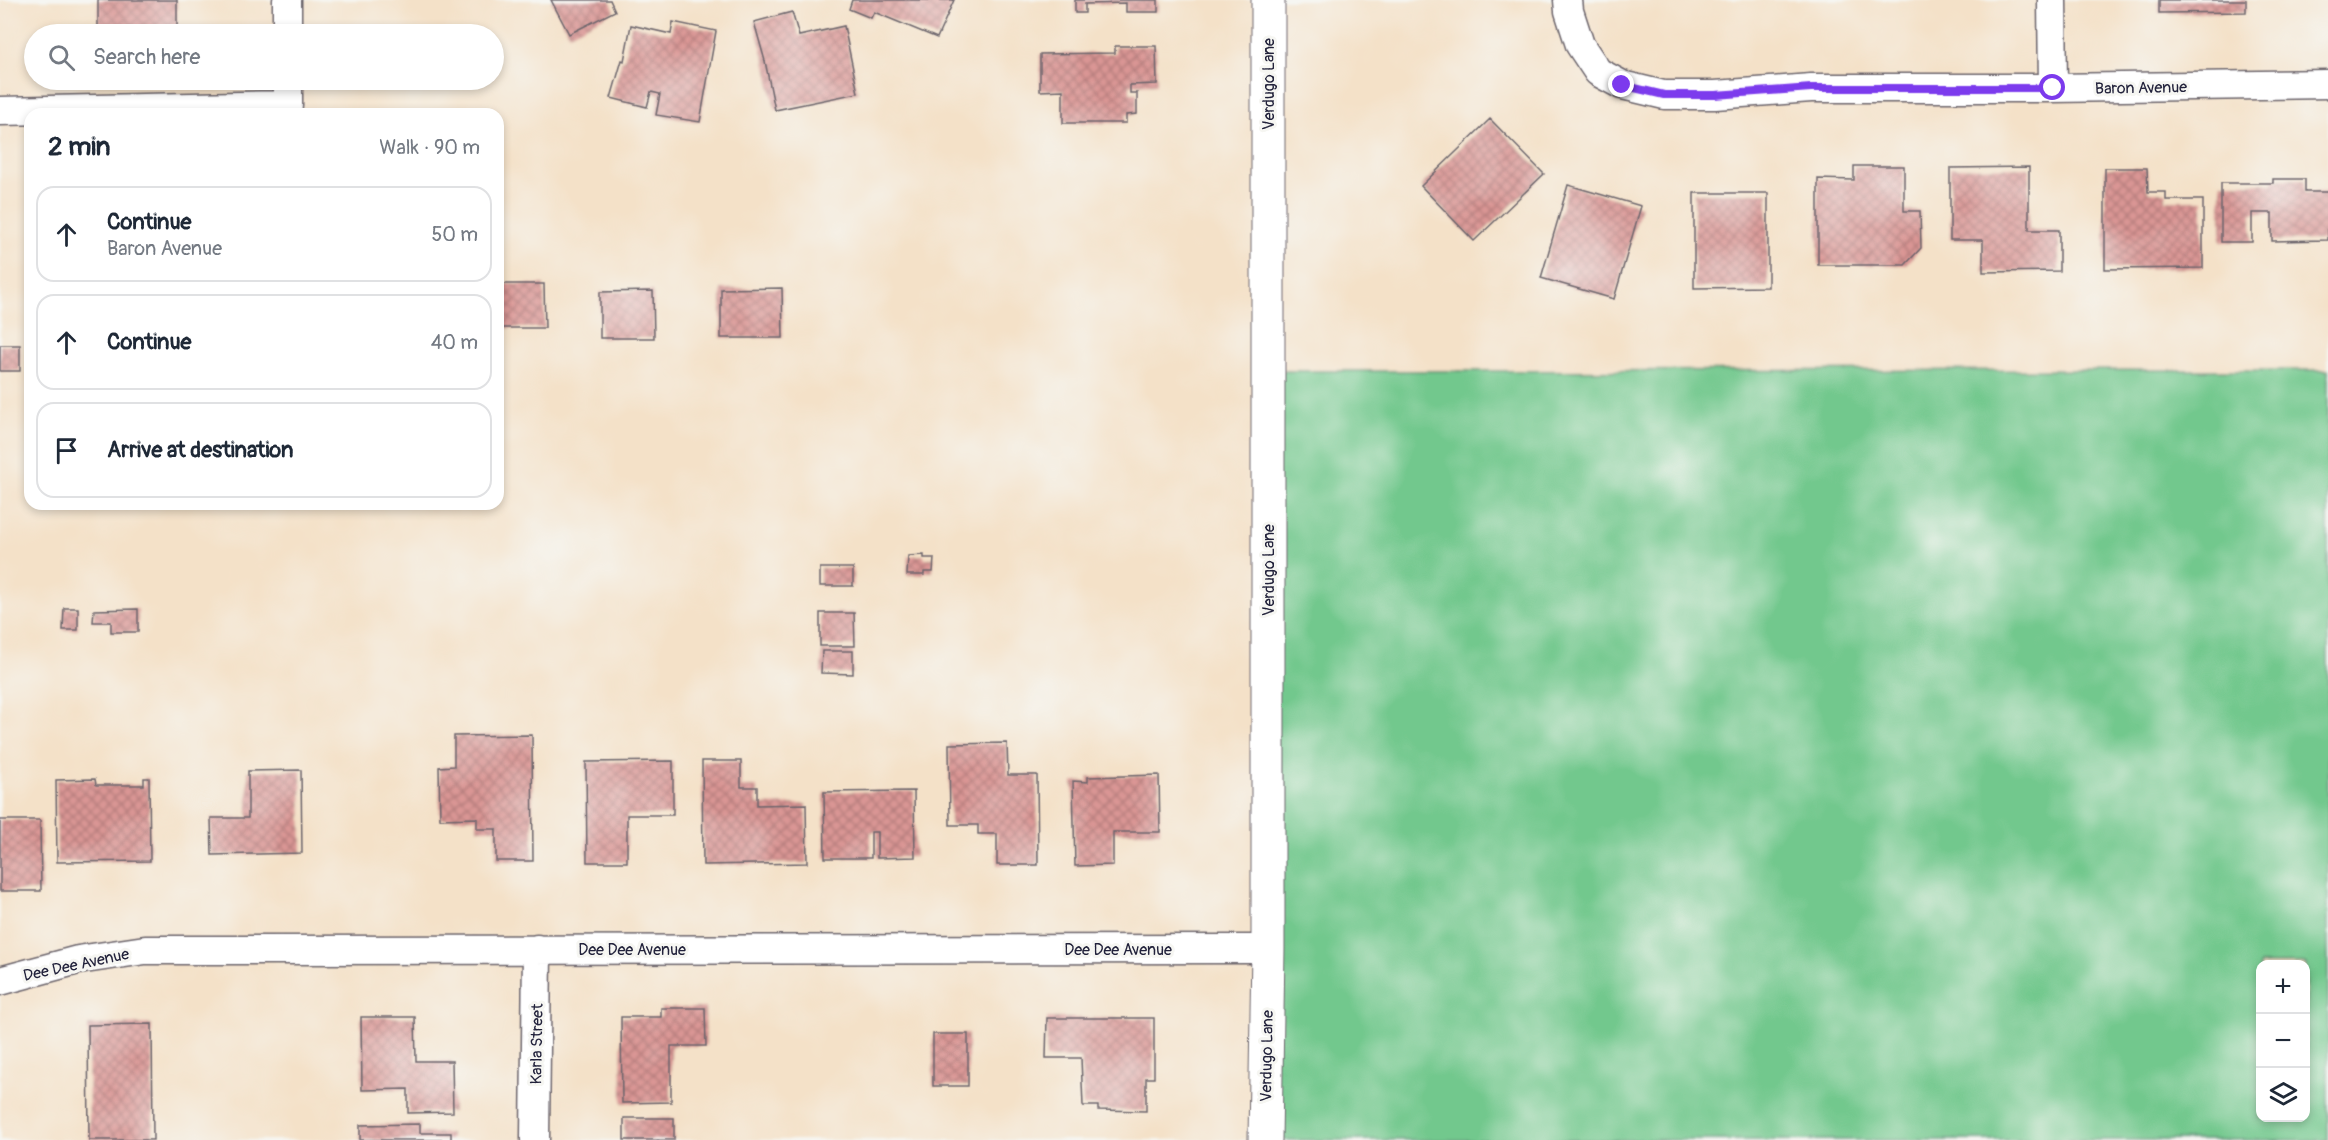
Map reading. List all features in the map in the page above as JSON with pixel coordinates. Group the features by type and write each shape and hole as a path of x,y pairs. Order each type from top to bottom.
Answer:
{"street":[{"path":"287,0 287,24"},
{"name":"Verdugo Lane","path":"1265,1140 1268,949 1268,0"},
{"name":"Baron Avenue","path":"1568,0 1569,11 1580,45 1598,72 1622,85 1664,95 1715,95 1811,88 2053,88 2328,84"},
{"path":"2052,0 2053,88"},
{"path":"45,108 288,92"},
{"path":"0,111 24,109"},
{"name":"Karla Street","path":"535,1140 537,949"},
{"name":"Dee Dee Avenue","path":"0,981 78,960 145,950 1268,949"}],"green space":[{"path":"2328,370 2328,1140 1270,1140 1270,371"}],"building":[{"path":"98,0 177,0 177,24 98,24"},
{"path":"551,0 610,0 615,11 569,34"},
{"path":"852,0 954,0 937,38 874,12 871,18 849,9"},
{"path":"1075,0 1158,0 1158,12 1126,12 1126,3 1085,4 1085,13 1075,13"},
{"path":"2159,0 2246,0 2246,12 2159,13"},
{"path":"792,12 799,36 844,26 858,93 775,110 754,22"},
{"path":"673,22 716,31 700,122 656,115 660,94 651,92 647,107 611,98 622,60 624,61 631,25 671,34"},
{"path":"1115,46 1156,46 1157,84 1130,85 1130,93 1137,93 1137,114 1126,115 1126,123 1063,123 1063,90 1040,91 1040,54 1115,53"},
{"path":"1490,119 1544,174 1474,241 1421,186"},
{"path":"1854,166 1904,166 1904,211 1920,211 1921,248 1905,265 1818,265 1818,179 1854,180"},
{"path":"2029,167 2029,230 2059,230 2059,271 1983,272 1983,240 1950,240 1950,168"},
{"path":"2105,168 2147,168 2148,192 2166,192 2166,200 2203,200 2203,268 2105,269"},
{"path":"2273,179 2305,179 2305,192 2328,192 2328,240 2272,241 2272,213 2252,213 2252,242 2221,242 2221,183 2273,183"},
{"path":"1568,185 1641,206 1614,299 1541,278"},
{"path":"1694,193 1768,193 1768,287 1694,288"},
{"path":"504,284 544,284 545,328 504,328"},
{"path":"782,288 783,338 721,338 721,289"},
{"path":"653,291 654,338 600,338 600,292"},
{"path":"0,345 20,345 20,371 0,371"},
{"path":"924,555 924,558 934,558 933,572 924,572 924,575 907,575 908,556"},
{"path":"820,568 853,568 853,586 820,586"},
{"path":"64,608 78,608 78,630 63,630"},
{"path":"138,609 138,632 111,632 111,622 93,622 94,610"},
{"path":"820,613 854,613 855,646 820,646"},
{"path":"822,651 853,651 853,674 821,673"},
{"path":"532,735 533,861 496,861 496,829 477,829 477,818 440,819 439,767 454,766 454,736"},
{"path":"1007,743 1008,775 1037,775 1038,865 997,865 997,834 978,834 978,825 950,825 949,744"},
{"path":"673,761 673,815 627,815 627,862 587,862 586,762"},
{"path":"702,761 741,761 741,787 757,787 757,805 806,804 807,863 703,865"},
{"path":"301,770 302,853 212,855 211,818 248,818 248,771"},
{"path":"1159,775 1160,832 1113,832 1113,865 1075,866 1073,781 1088,782 1088,777"},
{"path":"144,778 149,778 150,861 57,862 56,780 95,779 96,785 144,785"},
{"path":"914,791 915,857 877,858 877,832 871,832 871,858 825,858 824,792"},
{"path":"0,820 40,820 41,891 0,891"},
{"path":"661,1008 705,1008 706,1046 671,1046 671,1102 622,1103 621,1017 661,1017"},
{"path":"361,1017 415,1017 416,1061 452,1061 453,1112 408,1113 408,1089 362,1090"},
{"path":"1047,1018 1154,1018 1154,1078 1146,1078 1146,1111 1098,1110 1098,1106 1083,1106 1081,1058 1046,1058"},
{"path":"152,1024 153,1140 89,1140 88,1025"},
{"path":"933,1034 968,1034 968,1086 933,1086"},
{"path":"624,1118 674,1118 674,1140 624,1140"},
{"path":"420,1124 420,1133 451,1133 451,1140 360,1140 360,1125"}],"route":[{"path":"1622,85 1664,95 1715,95 1811,88 2053,88"}]}
